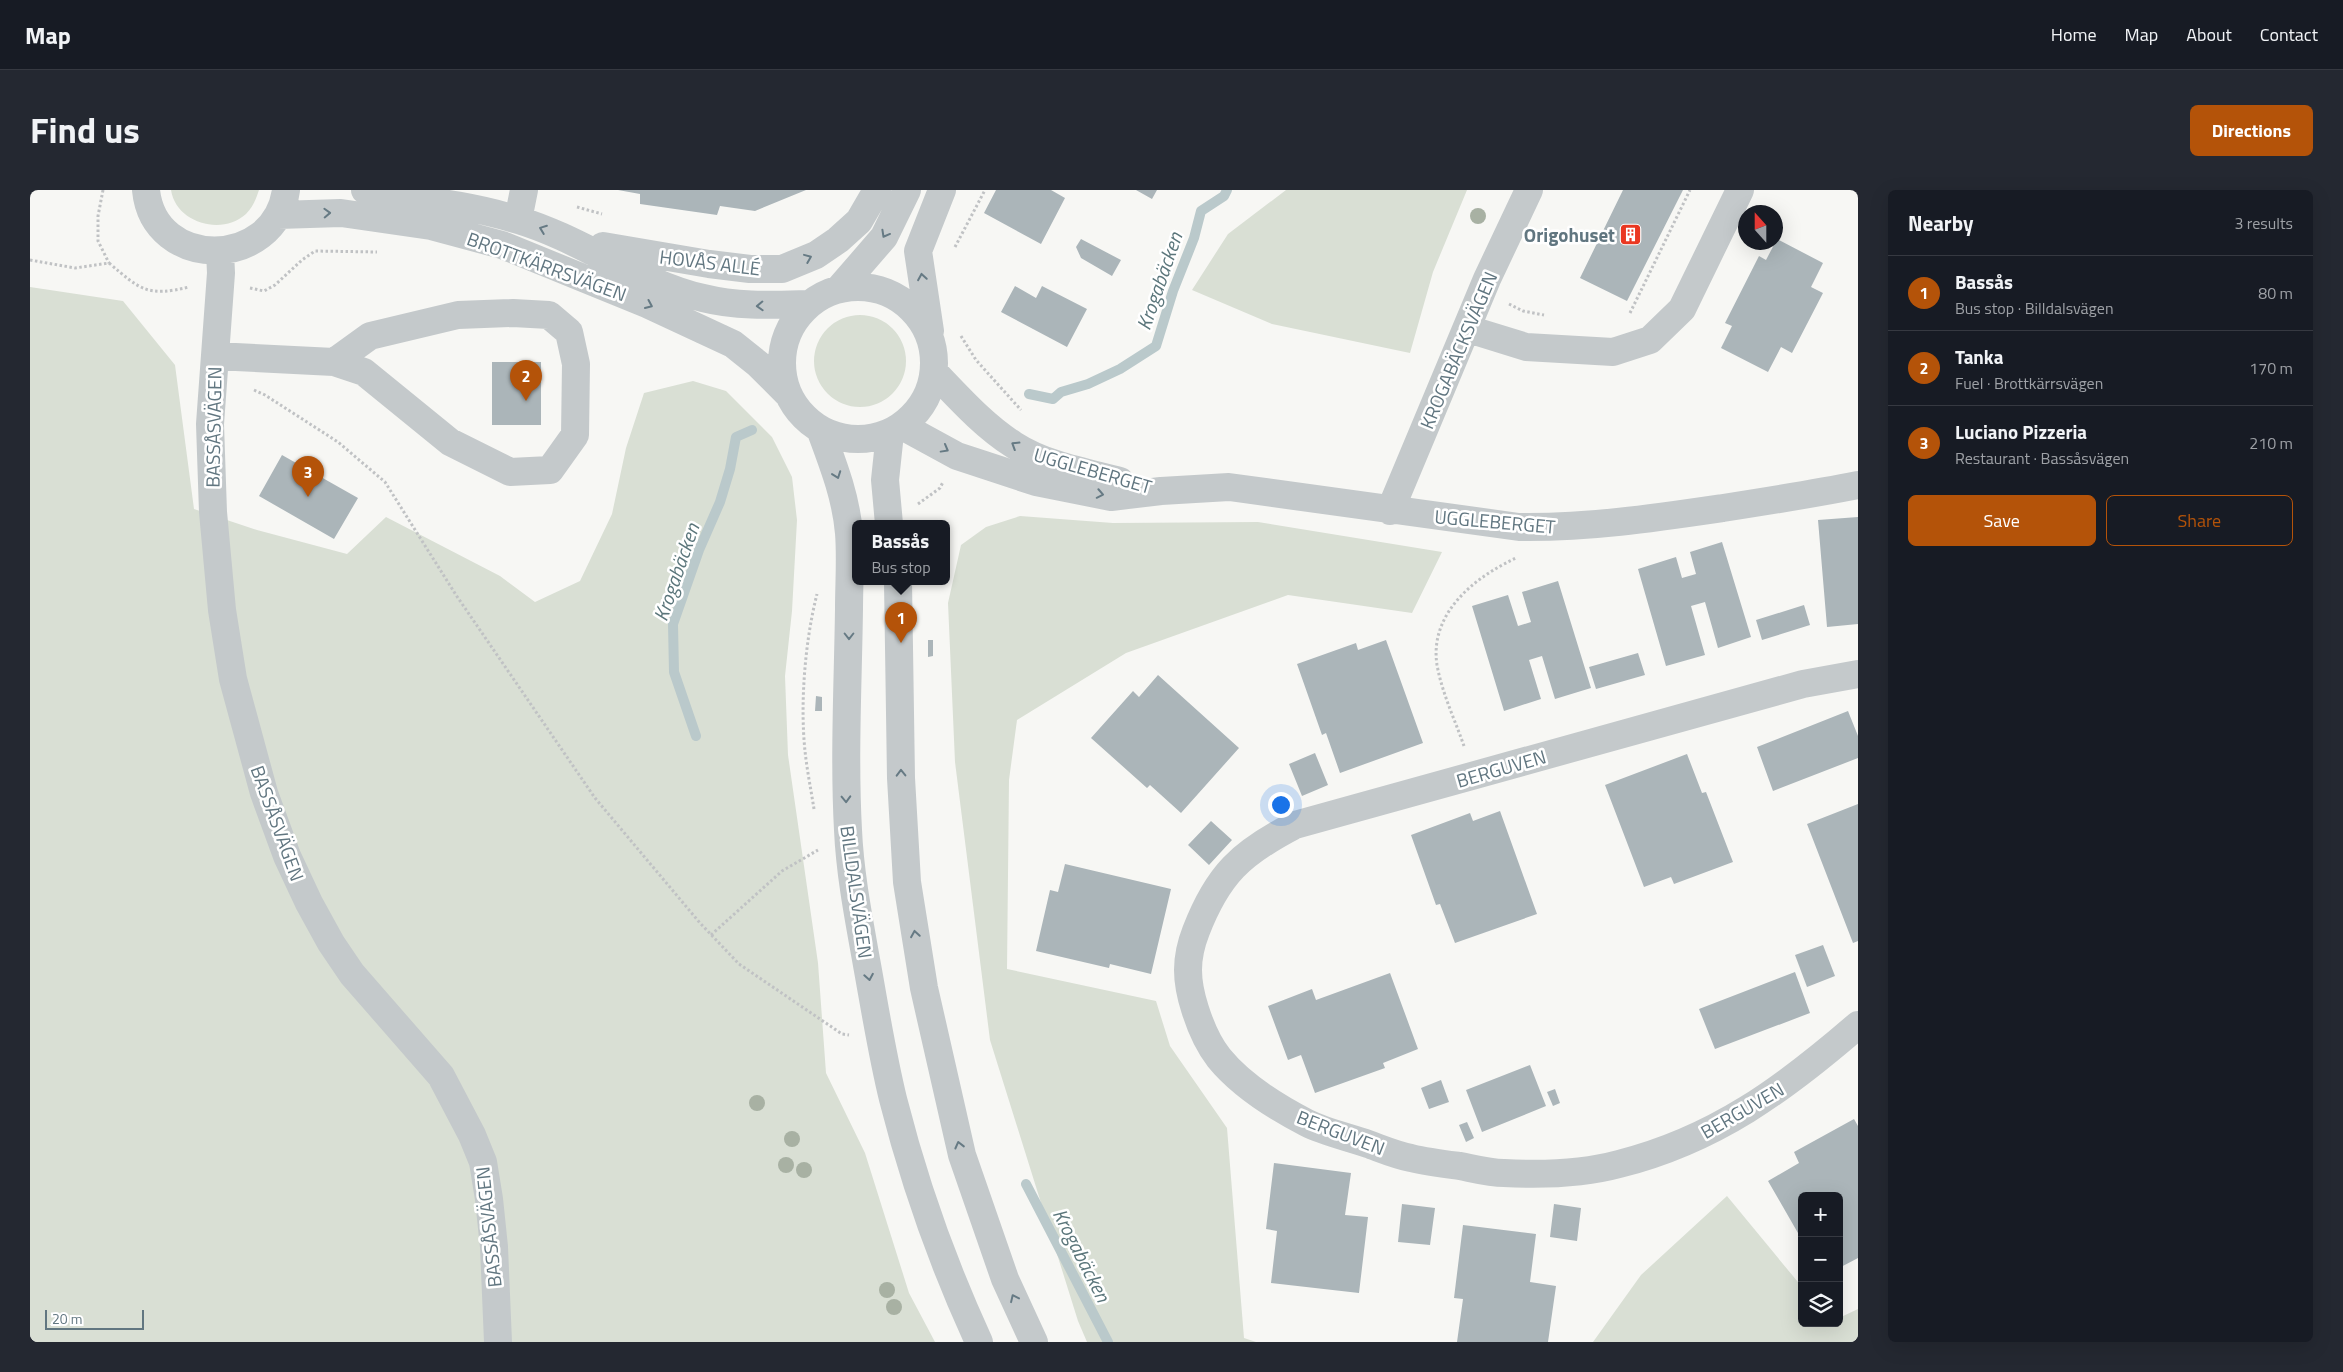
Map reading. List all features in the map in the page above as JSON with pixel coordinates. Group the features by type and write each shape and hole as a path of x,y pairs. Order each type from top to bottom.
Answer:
{"street":[{"name":"BROTTKÄRRSVÄGEN","path":"146,190 150,208 167,232 191,247 220,251 238,248 254,241 268,229 282,202 341,213 432,226 502,245 647,304 733,344 758,364 788,394"},
{"name":"BROTTKÄRRSVÄGEN","path":"365,190 372,194 438,202 518,220 571,240 645,277 702,298 746,306 809,304"},
{"path":"518,220 524,190"},
{"name":"HOVÅS ALLÉ","path":"571,240 709,264 750,269 782,269 816,255 838,240 859,221 877,190"},
{"path":"839,289 884,237 907,190"},
{"path":"932,342 918,251 942,190"},
{"name":"KROGABÄCKSVÄGEN","path":"1390,511 1468,329 1482,290 1529,190"},
{"path":"1468,329 1526,347 1613,352 1650,340 1682,309 1740,190"},
{"name":"BASSÅSVÄGEN","path":"220,251 220,283 210,424 212,512 222,610 233,678 264,792 287,856 309,903 331,943 374,1000 441,1076 472,1135 483,1162 494,1247 498,1342"},
{"name":"BILLDALSVÄGEN","path":"862,286 886,291 906,303 922,321 932,342 935,357 931,388 924,403 896,429 867,439 843,438 820,430 801,414 788,394 782,370 784,346 793,323 809,304 823,295 839,289 862,286"},
{"path":"214,365 334,362 364,372 450,442 510,472 550,470 575,435 576,364 569,332 549,315 513,313 458,315 370,336 334,362"},
{"name":"UGGLEBERGET","path":"934,372 978,417 1015,446 1051,462 1161,490"},
{"path":"889,520 885,480 896,429"},
{"name":"UGGLEBERGET","path":"896,429 957,456 1036,482 1111,497 1161,490 1229,487 1390,511 1519,527 1562,528 1629,523 1858,485"},
{"name":"BILLDALSVÄGEN","path":"820,430 841,485 849,534 848,699 845,756 848,834 856,903 879,1034 893,1098 914,1172 942,1254 979,1342"},
{"path":"898,585 901,778 906,872 924,988 962,1155 1005,1279 1034,1342"},
{"name":"BERGUVEN","path":"1858,674 1803,684 1295,826 1267,840 1246,855 1224,875 1203,912 1189,948 1186,967 1189,991 1200,1024 1218,1057 1248,1086 1308,1124 1409,1158 1502,1173 1567,1173 1618,1165 1672,1148 1720,1126 1763,1101 1798,1076 1858,1025"}],"path":[{"path":"103,190 98,216 98,241 109,264 134,284 152,292 170,292 206,282 220,283"},
{"path":"952,254 985,190"},
{"path":"1628,318 1690,190"},
{"path":"30,260 75,268 109,264"},
{"path":"1482,290 1523,311 1550,316"},
{"path":"214,365 266,395 338,442 385,482 456,595 595,798 711,935 739,964 842,1034 854,1036"},
{"path":"1474,776 1437,664 1439,633 1456,599 1477,581 1524,555"},
{"path":"711,935 782,870 820,848"}],"shaded area":[{"path":"171,190 259,190 251,209 246,214 236,221 213,225 201,223 181,211"},
{"path":"1286,190 1467,190 1433,272 1410,353 1272,324 1192,290 1228,234"},
{"path":"30,287 123,301 175,365 194,509 257,530 347,554 386,517 500,576 535,602 580,581 612,514 626,448 644,393 693,381 726,391 772,437 792,477 797,520 792,611 785,676 788,755 818,963 826,1073 865,1153 909,1293 935,1342 30,1342"},
{"path":"860,315 877,319 892,329 902,344 906,361 902,378 892,393 877,403 860,407 843,403 828,393 818,378 814,361 818,344 828,329 843,319"},
{"path":"1020,516 1113,523 1258,522 1442,552 1412,613 1288,595 1126,653 1017,720 1009,780 1007,969 1156,1001 1170,1046 1227,1128 1244,1338 1256,1342 1087,1342 1078,1321 990,1040 955,762 948,603 961,545 986,527"},
{"path":"1727,1196 1798,1282 1798,1327 1843,1327 1843,1316 1858,1309 1858,1342 1593,1342 1641,1275"}],"building":[{"path":"618,190 806,190 755,211 720,206 717,215 640,204 640,194"},
{"path":"996,190 1051,190 1065,198 1041,244 984,213"},
{"path":"1136,190 1157,190 1152,199"},
{"name":"Origohuset","path":"1623,190 1683,190 1627,301 1580,278"},
{"path":"1081,239 1121,260 1112,276 1081,258 1076,247"},
{"path":"1783,242 1823,263 1811,287 1823,293 1792,353 1781,347 1768,372 1721,348 1732,326 1725,323 1759,256 1766,260 1771,250 1783,250"},
{"path":"1015,286 1036,298 1042,286 1087,309 1067,347 1001,312"},
{"path":"492,362 541,362 541,425 492,425"},
{"path":"282,455 358,498 334,539 259,496"},
{"path":"1858,517 1858,624 1827,627 1818,520"},
{"path":"1722,542 1751,637 1718,648 1705,602 1691,606 1705,655 1666,666 1638,569 1676,557 1682,578 1696,574 1690,552"},
{"path":"1558,581 1591,688 1555,699 1542,656 1529,660 1541,699 1504,711 1472,606 1508,595 1518,626 1531,622 1522,592"},
{"path":"1804,605 1810,625 1762,640 1756,620"},
{"path":"928,640 933,640 933,656 928,657"},
{"path":"1386,640 1423,743 1340,773 1326,733 1322,735 1297,664 1356,643 1358,650"},
{"path":"1638,653 1645,675 1596,689 1589,667"},
{"path":"1158,675 1239,748 1181,813 1150,785 1147,788 1091,738 1133,691 1139,697"},
{"path":"816,696 822,697 822,711 815,711"},
{"path":"1848,711 1858,736 1858,758 1773,791 1757,747"},
{"path":"1315,753 1328,785 1302,796 1289,764"},
{"path":"1687,754 1702,793 1706,792 1733,862 1674,884 1671,877 1644,887 1605,785"},
{"path":"1858,804 1858,941 1853,943 1807,824"},
{"path":"1500,811 1537,914 1455,943 1440,904 1436,905 1411,835 1470,813 1473,821"},
{"path":"1211,821 1232,840 1209,865 1188,845"},
{"path":"1065,864 1171,889 1151,974 1110,964 1109,968 1036,951 1050,890 1058,892"},
{"path":"1823,945 1835,976 1807,987 1795,955"},
{"path":"1795,972 1810,1013 1715,1049 1699,1009"},
{"path":"1390,973 1418,1049 1383,1063 1385,1068 1315,1093 1301,1055 1288,1060 1268,1006 1312,989 1316,1000"},
{"path":"1530,1065 1546,1106 1482,1132 1466,1090"},
{"path":"1441,1080 1449,1102 1429,1109 1421,1088"},
{"path":"1555,1089 1560,1103 1553,1106 1547,1092"},
{"path":"1854,1119 1858,1126 1858,1258 1843,1266 1843,1192 1798,1192 1798,1233 1768,1181 1799,1163 1794,1152"},
{"path":"1467,1122 1474,1138 1466,1142 1459,1125"},
{"path":"1274,1163 1351,1173 1345,1215 1368,1217 1359,1293 1271,1283 1277,1231 1266,1229"},
{"path":"1402,1204 1435,1208 1430,1245 1398,1242"},
{"path":"1554,1204 1581,1208 1577,1241 1550,1237"},
{"path":"1463,1225 1536,1234 1530,1282 1556,1286 1548,1342 1457,1342 1463,1299 1454,1298"}],"waterway":[{"name":"Krogabäcken","path":"1029,394 1053,399 1061,392 1088,384 1120,369 1156,346 1173,291 1194,238 1201,211 1224,196 1227,190"},
{"name":"Krogabäcken","path":"696,736 674,672 673,624 699,550 720,502 730,469 736,437 752,430"},
{"name":"Krogabäcken","path":"1026,1184 1108,1342"}],"place":[{"name":"Origohuset","path":"1631,234"},
{"name":"Tanka","path":"526,401"},
{"name":"Luciano Pizzeria","path":"308,497"},
{"name":"Bassås","path":"901,643"}]}
